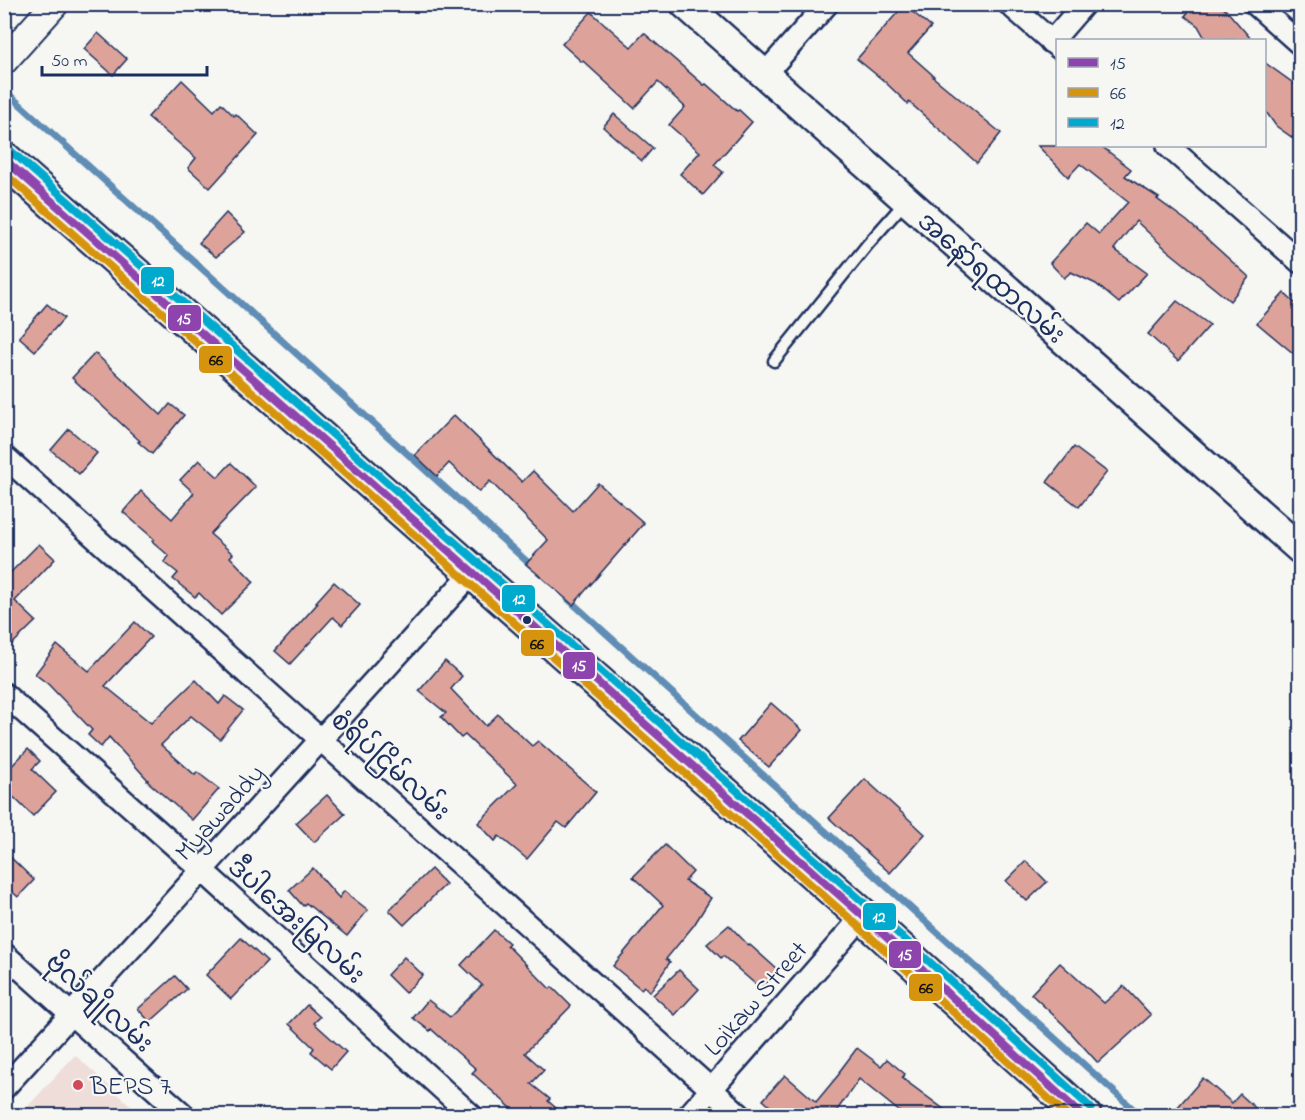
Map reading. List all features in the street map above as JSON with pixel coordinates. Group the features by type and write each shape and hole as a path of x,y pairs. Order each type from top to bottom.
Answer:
{"main road":[{"name":"အနော်ရထာလမ်း","path":"685,4 1300,549"},
{"path":"4,159 863,916 1084,1116"}],"street":[{"path":"4,61 55,4"},
{"path":"764,75 827,4"},
{"path":"1009,4 1054,45"},
{"path":"1058,39 1084,4"},
{"path":"1255,4 1300,44"},
{"path":"1169,147 1300,262"},
{"name":"စံရိပ်ငြိမ်လမ်း","path":"4,456 741,1116"},
{"name":"Myawaddy","path":"4,1088 472,572"},
{"name":"ဒီပါအေးမြလမ်း","path":"4,694 202,870 472,1116"},
{"name":"Loikaw Street","path":"688,1116 863,916"},
{"name":"ဗိုလ်ချိုလမ်း","path":"4,954 185,1116"}],"lane":[{"path":"774,361 906,200"}],"shaded area":[{"name":"BEPS 7","path":"75,1055 141,1115 20,1115"}],"building":[{"path":"1195,4 1218,4 1251,39 1205,39 1198,26 1185,16"},
{"path":"904,5 931,27 908,53 933,77 1001,133 977,163 857,59"},
{"path":"591,12 631,47 644,33 704,85 706,84 752,122 714,165 723,172 703,195 680,174 700,152 669,125 685,107 658,82 634,108 562,44"},
{"path":"98,33 127,59 113,75 84,49"},
{"path":"1266,63 1300,88 1300,143 1276,126 1266,112"},
{"path":"182,80 214,111 221,103 258,135 210,188 188,168 196,158 148,117"},
{"path":"614,114 653,148 642,161 603,127"},
{"path":"1038,146 1102,147 1131,169 1125,176 1159,198 1157,199 1187,221 1249,277 1230,301 1167,250 1136,221 1114,249 1147,273 1119,303 1096,284 1071,272 1064,278 1050,263 1086,223 1099,234 1128,202 1080,164 1068,177"},
{"path":"226,213 245,232 216,257 199,243"},
{"path":"1284,293 1300,308 1300,359 1257,323"},
{"path":"1177,301 1210,325 1178,361 1148,334"},
{"path":"47,304 64,318 35,351 19,337"},
{"path":"95,353 161,415 170,404 184,415 152,454 72,378"},
{"path":"454,415 522,482 533,471 573,511 598,483 644,523 573,605 526,564 548,540 490,481 479,492 449,463 437,476 415,455"},
{"path":"69,429 97,453 79,474 51,450"},
{"path":"1074,447 1107,472 1079,507 1047,482"},
{"path":"199,460 218,477 231,463 256,487 210,534 233,554 230,557 254,582 221,615 199,593 195,597 173,579 178,573 164,562 169,556 152,541 154,539 123,512 141,491 172,519 194,493 180,480"},
{"path":"39,544 55,559 15,601 36,621 4,652 4,579"},
{"path":"334,582 360,605 342,625 333,617 290,664 275,651"},
{"path":"135,622 151,637 105,686 151,723 196,680 219,704 225,696 243,710 220,739 191,716 161,745 195,775 197,772 219,789 192,820 147,781 109,737 101,747 88,735 92,730 48,684 35,674 57,645 89,671"},
{"path":"445,661 462,676 451,689 486,726 498,714 532,746 538,741 596,792 566,828 558,822 527,859 499,836 495,841 478,823 517,784 465,735 461,738 441,717 446,713 419,691"},
{"path":"771,703 802,730 769,767 738,741"},
{"path":"28,749 40,761 32,769 56,792 33,816 4,788 4,774"},
{"path":"865,779 925,834 890,873 829,818"},
{"path":"327,795 345,814 314,842 296,823"},
{"path":"665,845 693,872 685,881 711,898 694,925 666,959 670,962 650,992 644,986 641,989 613,966 663,905 633,877"},
{"path":"4,851 34,880 18,897 4,884"},
{"path":"1026,861 1047,882 1027,901 1006,881"},
{"path":"313,868 339,898 344,891 368,910 347,936 306,903 303,906 289,890"},
{"path":"431,869 446,884 404,925 389,910"},
{"path":"729,925 749,946 778,970 761,989 707,944"},
{"path":"494,930 509,943 507,945 550,989 552,987 571,1006 525,1053 544,1070 531,1084 550,1099 548,1101 565,1116 520,1116 472,1073 476,1069 431,1029 430,1031 413,1018 428,1000 450,1017 482,985 461,965"},
{"path":"241,938 267,962 231,999 206,975"},
{"path":"404,957 423,975 405,993 387,975"},
{"path":"1060,963 1104,1003 1124,986 1151,1015 1098,1063 1064,1025 1031,994"},
{"path":"679,970 699,989 675,1015 653,995"},
{"path":"175,976 187,989 150,1022 138,1009"},
{"path":"307,1005 320,1017 314,1023 346,1052 331,1069 311,1052 314,1048 289,1024"},
{"path":"857,1048 881,1066 887,1059 905,1074 902,1078 953,1116 905,1116 859,1079 833,1116 781,1116 763,1100 785,1075 816,1102"},
{"path":"1203,1078 1232,1103 1240,1094 1264,1116 1170,1116"}],"waterway":[{"path":"4,90 533,567"},
{"path":"568,599 1141,1116"}],"transit line":[{"name":"12","path":"11,151 870,908 1091,1108"},
{"name":"15","path":"4,159 863,916 1083,1116"},
{"name":"66","path":"4,173 856,924 1068,1116"}],"place":[{"name":"BEPS 7","path":"78,1085"}]}
